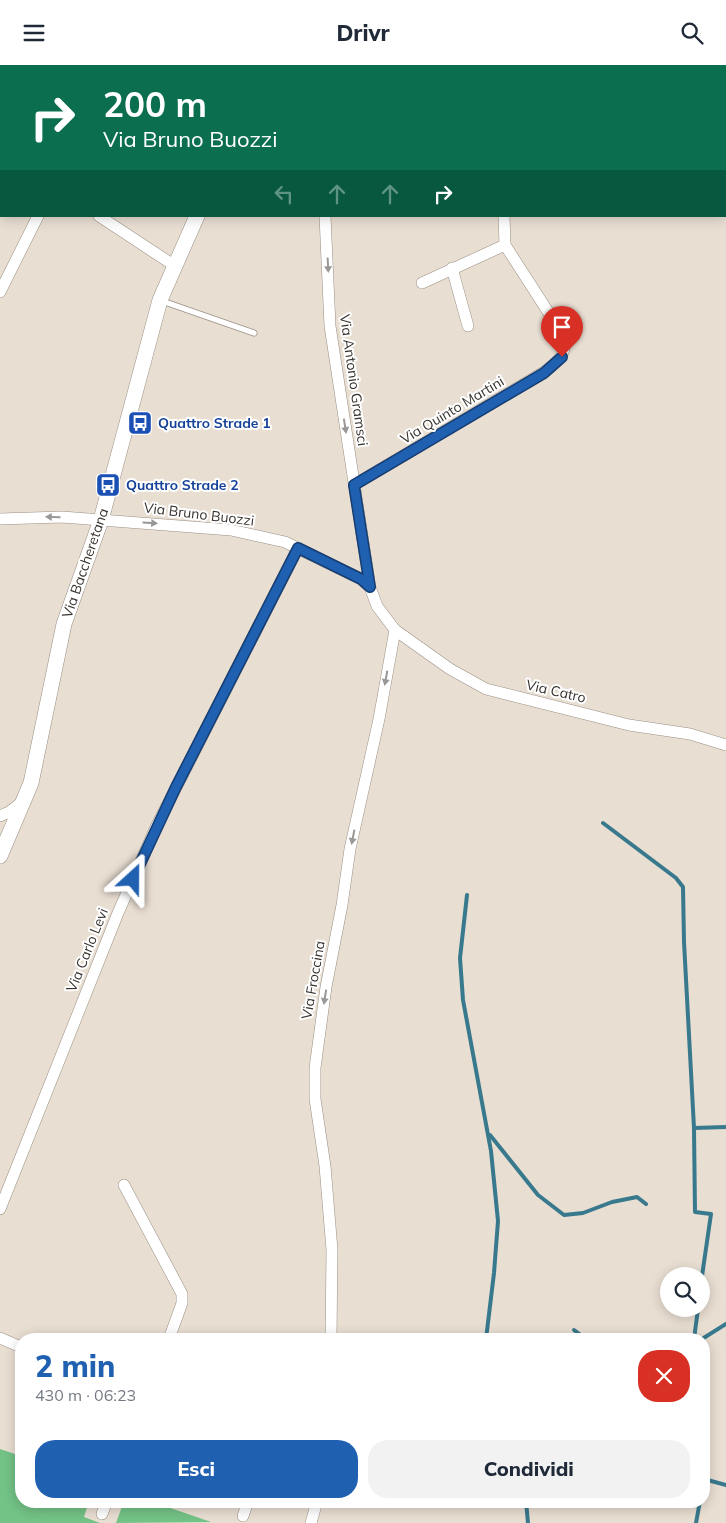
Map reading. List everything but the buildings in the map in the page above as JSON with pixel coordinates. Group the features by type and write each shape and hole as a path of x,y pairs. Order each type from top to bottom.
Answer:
{"street":[{"path":"0,292 38,217"},
{"path":"101,217 175,266"},
{"name":"Via Baccheretana","path":"1,849 31,783 64,624 102,520 160,300 197,217"},
{"name":"Via Antonio Gramsci","path":"325,217 330,326 370,587 378,606 395,630"},
{"path":"422,283 505,245 504,217"},
{"name":"Via Quinto Martini","path":"354,485 544,373 562,357 566,347 563,335 505,245"},
{"path":"452,268 468,326"},
{"name":"Via Bruno Buozzi","path":"0,519 38,516 231,530 285,542 361,579 370,587"},
{"name":"Via Carlo Levi","path":"0,1209 118,913 156,827 298,548"},
{"name":"Via Catro","path":"395,630 450,669 486,689 629,725 690,734 726,745"},
{"name":"Via Froccina","path":"331,1333 332,1250 325,1166 315,1099 316,1054 350,849 379,719 395,630"},
{"path":"0,816 24,801"},
{"path":"124,1185 182,1294 182,1303 171,1333"},
{"path":"0,1339 15,1345"},
{"path":"102,1514 104,1508"},
{"path":"243,1516 246,1508"},
{"path":"311,1523 315,1508"}],"lane":[{"path":"160,300 254,333"}],"green space":[{"path":"0,1449 15,1454 15,1508 87,1508 84,1517 100,1523 0,1523"},
{"path":"121,1508 170,1508 211,1522 116,1523"}],"waterway":[{"path":"603,823 676,878 683,887 684,942 694,1128 695,1212 711,1214 703,1267"},
{"path":"467,895 460,958 463,1000 491,1151 498,1221 487,1333"},
{"path":"694,1128 726,1127"},
{"path":"490,1135 538,1195 564,1215 583,1213 612,1202 637,1197 646,1204"},
{"path":"695,1333 697,1317"},
{"path":"710,1334 726,1324"},
{"path":"574,1330 578,1333"},
{"path":"710,1481 726,1485"},
{"path":"527,1508 528,1523"},
{"path":"696,1523 699,1508"}],"place":[{"name":"Quattro Strade 1","path":"140,423"},
{"name":"Quattro Strade 2","path":"108,485"}],"route":[{"path":"133,879 156,827 298,548 361,579 370,587 354,485 544,373 562,357"}]}
